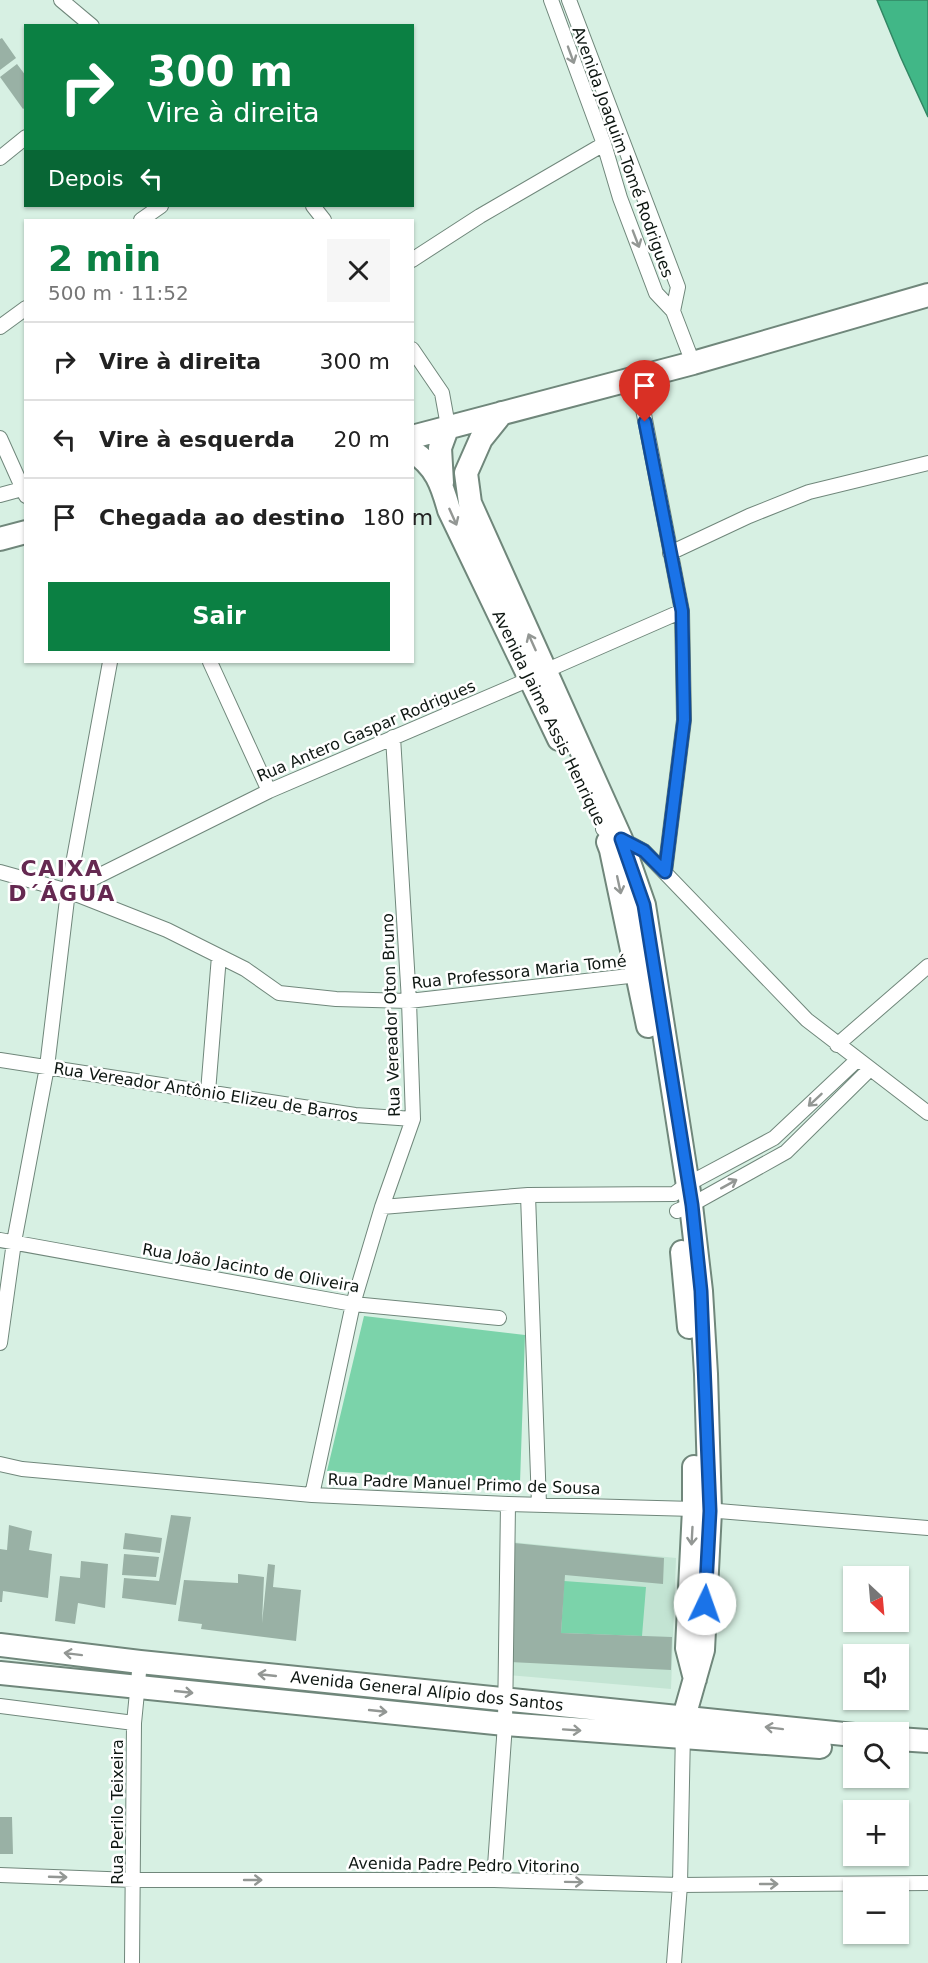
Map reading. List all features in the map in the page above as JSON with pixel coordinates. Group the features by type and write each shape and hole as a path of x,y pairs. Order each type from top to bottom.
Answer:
{"main road":[{"path":"414,436 693,363 928,295"},
{"path":"466,473 481,439 502,413"},
{"path":"448,426 458,447 466,473 470,503 538,675"},
{"path":"442,483 440,448 448,426"},
{"name":"Avenida Jaime Assis Henrique","path":"414,452 421,457 442,483 449,510 538,675 612,834 611,850 646,1010 683,1198 702,1510 687,1648 695,1680 683,1728"},
{"path":"0,539 24,533"},
{"path":"612,834 644,905 683,1198"},
{"name":"Avenida General Alípio dos Santos","path":"0,1645 506,1700 683,1728 843,1748"},
{"name":"Avenida General Alípio dos Santos","path":"0,1673 505,1724 683,1728 843,1735"},
{"path":"909,1740 928,1741"},
{"path":"909,1753 928,1754"}],"street":[{"path":"61,0 90,24"},
{"name":"Avenida Joaquim Tomé Rodrigues","path":"551,0 604,144 620,198 656,293 673,311 693,363"},
{"name":"Avenida Joaquim Tomé Rodrigues","path":"569,0 678,287 673,311"},
{"path":"0,158 24,139"},
{"path":"414,259 480,216 604,144"},
{"path":"142,219 160,207"},
{"path":"314,207 323,219"},
{"path":"0,327 24,309"},
{"path":"414,352 442,393 448,426"},
{"path":"637,378 682,611 684,720 665,872"},
{"path":"0,438 24,493 0,495"},
{"path":"670,554 748,516 809,492 928,463"},
{"name":"Rua Antero Gaspar Rodrigues","path":"68,891 269,791 682,611"},
{"path":"0,1343 14,1242 47,1067 68,891 110,663"},
{"path":"210,663 269,791"},
{"name":"Rua Vereador Oton Bruno","path":"312,1494 353,1304 382,1207 413,1119 409,1001 393,737"},
{"path":"612,834 644,851 807,1020 928,1113"},
{"name":"Rua Professora Maria Tomé","path":"0,872 68,891 167,930 245,969 279,993 336,999 409,1001 638,975"},
{"path":"208,1092 219,956"},
{"path":"837,1045 928,966"},
{"name":"Rua Vereador Antônio Elizeu de Barros","path":"0,1060 355,1115 413,1119"},
{"path":"683,1198 774,1138 858,1060"},
{"path":"382,1207 528,1196 683,1198 786,1152 870,1069"},
{"path":"528,1196 539,1504"},
{"name":"Rua João Jacinto de Oliveira","path":"0,1240 353,1304 498,1318"},
{"name":"Rua Padre Manuel Primo de Sousa","path":"0,1464 22,1469 312,1494 508,1504 702,1510 928,1528"},
{"path":"494,1880 506,1700 508,1504"},
{"name":"Rua Perilo Teixeira","path":"132,1963 134,1723 140,1662"},
{"path":"0,1706 134,1723"},
{"path":"674,1963 680,1885 683,1728"},
{"name":"Avenida Padre Pedro Vitorino","path":"0,1875 134,1880 494,1880 680,1885 928,1883"}],"shaded area":[{"path":"877,0 928,0 928,117 901,58"},
{"path":"364,1316 525,1335 520,1483 327,1471"},
{"path":"511,1542 676,1558 671,1689 508,1675"},
{"path":"564,1581 646,1587 642,1636 561,1633"}],"building":[{"path":"2,38 16,58 0,70 0,39"},
{"path":"17,64 24,73 24,108 23,109 0,77"},
{"path":"171,1515 191,1517 176,1605 122,1598 124,1578 159,1581"},
{"path":"9,1525 32,1531 29,1550 52,1554 48,1598 3,1591 2,1602 0,1602 0,1549 7,1550"},
{"path":"125,1533 162,1538 160,1553 123,1549"},
{"path":"514,1543 664,1558 663,1584 565,1575 561,1633 672,1637 671,1670 510,1662"},
{"path":"124,1554 159,1557 156,1577 122,1575"},
{"path":"81,1561 108,1564 105,1608 78,1603 75,1624 55,1621 60,1576 80,1578"},
{"path":"268,1564 275,1565 273,1587 301,1590 296,1641 201,1629 202,1624 178,1621 184,1580 238,1583 238,1574 264,1577 262,1623"},
{"path":"0,1817 12,1817 13,1854 0,1854"}],"district":[{"name":"CAIXA D´ÁGUA","path":"62,880"}],"route":[{"path":"645,422 682,611 684,720 665,872 644,851 621,839 644,905 692,1205 701,1291 706,1374 710,1511 705,1604"}]}
